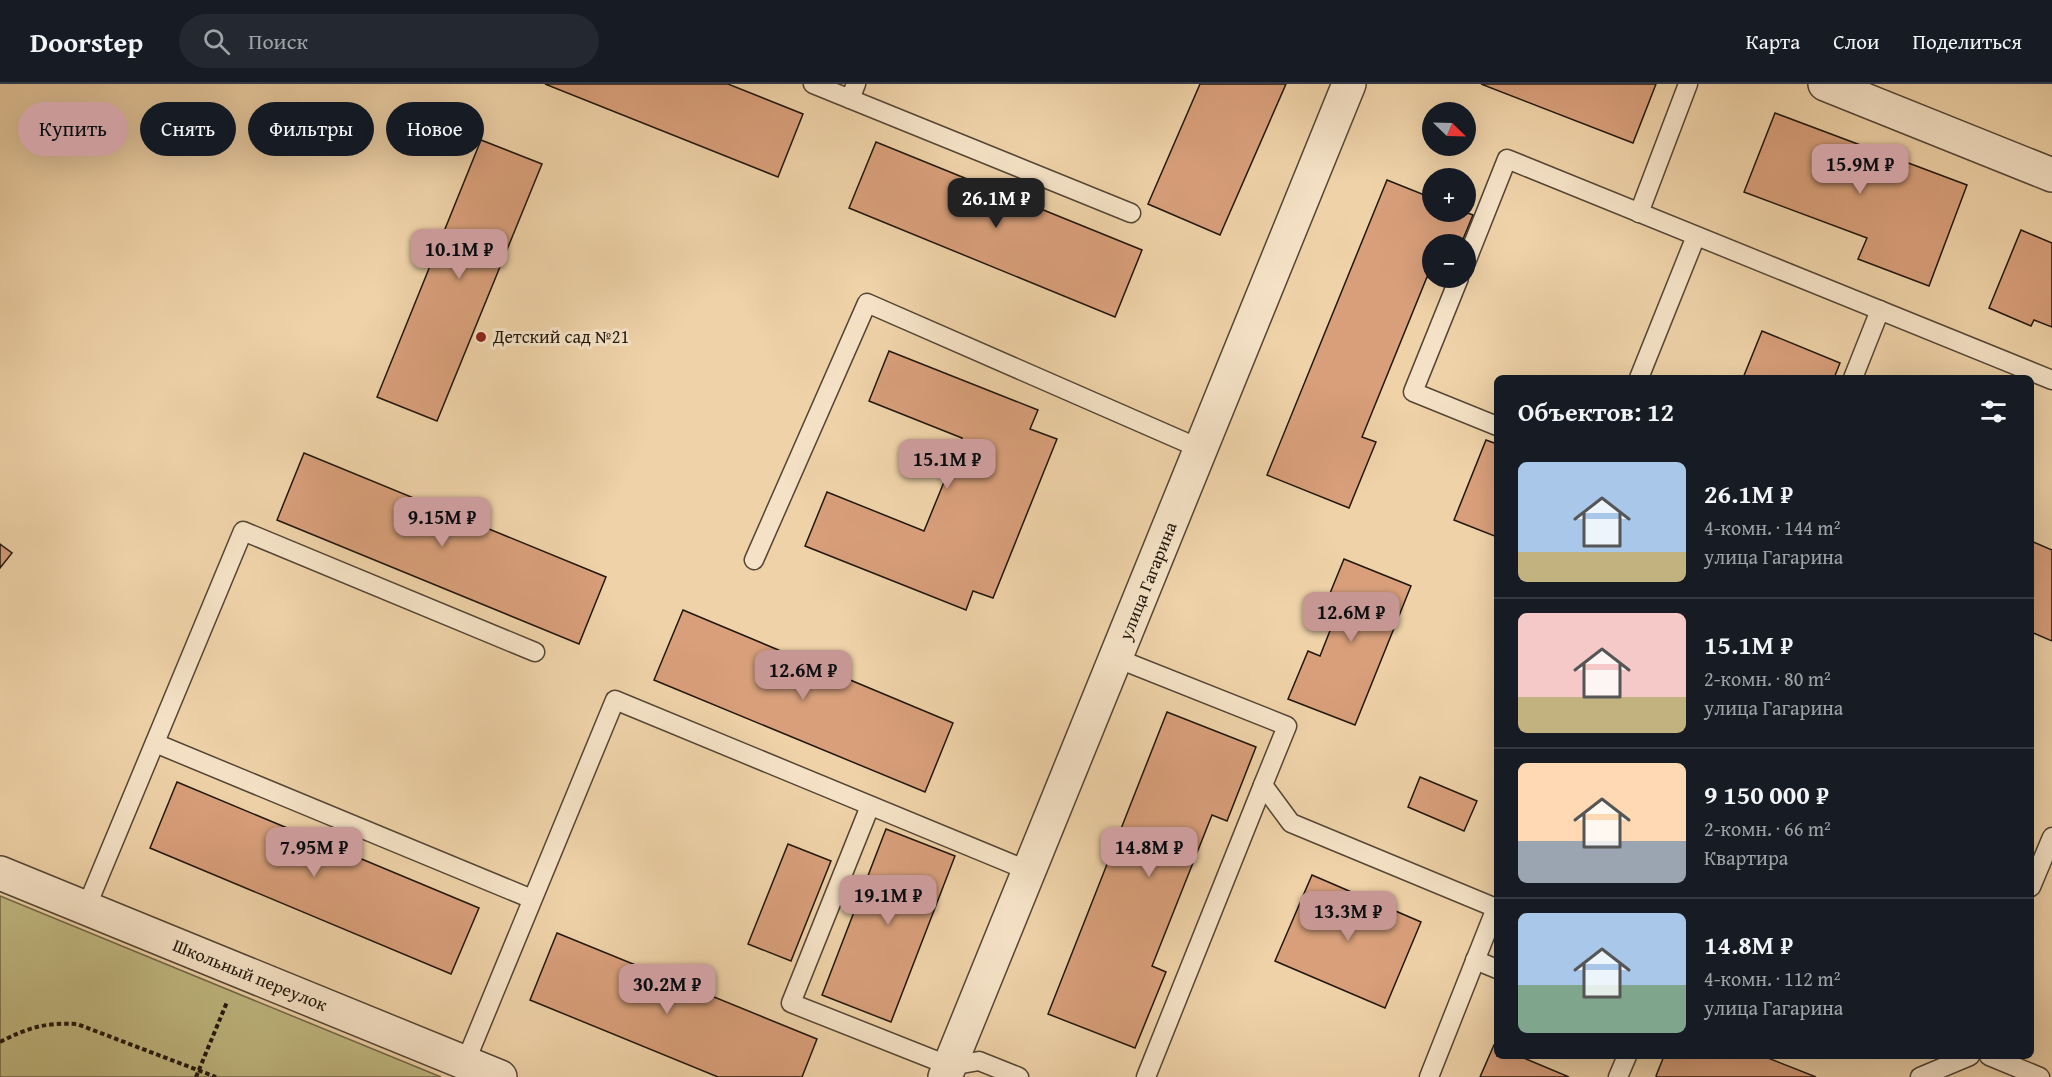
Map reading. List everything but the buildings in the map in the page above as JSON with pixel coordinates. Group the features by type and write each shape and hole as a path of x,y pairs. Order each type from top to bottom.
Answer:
{"street":[{"name":"улица Гагарина","path":"948,1071 1349,84"},
{"path":"1825,84 2052,175"},
{"name":"Школьный переулок","path":"0,873 500,1077"}],"lane":[{"path":"813,84 853,91 1131,213"},
{"path":"1639,213 1688,84"},
{"path":"1476,237 1507,159 2052,380"},
{"path":"1640,375 1696,236"},
{"path":"1455,288 1413,392 1494,425"},
{"path":"754,560 867,303 1201,449"},
{"path":"1854,375 1880,310"},
{"path":"86,908 243,531 535,652"},
{"path":"1116,658 1287,726 1146,1077"},
{"path":"465,1062 615,700 1029,871"},
{"path":"154,743 532,899"},
{"path":"1263,784 1291,823 1494,907"},
{"path":"870,806 791,1003 948,1071 979,1061 1020,1077"},
{"path":"2034,880 2052,837"},
{"path":"1428,1077 1494,913"},
{"path":"1475,960 1494,968"},
{"path":"1618,1077 1626,1059"},
{"path":"1920,1077 1958,1059"},
{"path":"1996,1059 2040,1077"}],"path":[{"path":"196,1077 239,971"},
{"path":"0,1042 23,1030 54,1023 77,1024 216,1077"}],"shaded area":[{"path":"0,896 441,1077 0,1077"}],"place":[{"name":"Детский cад №21","path":"481,337"}]}
